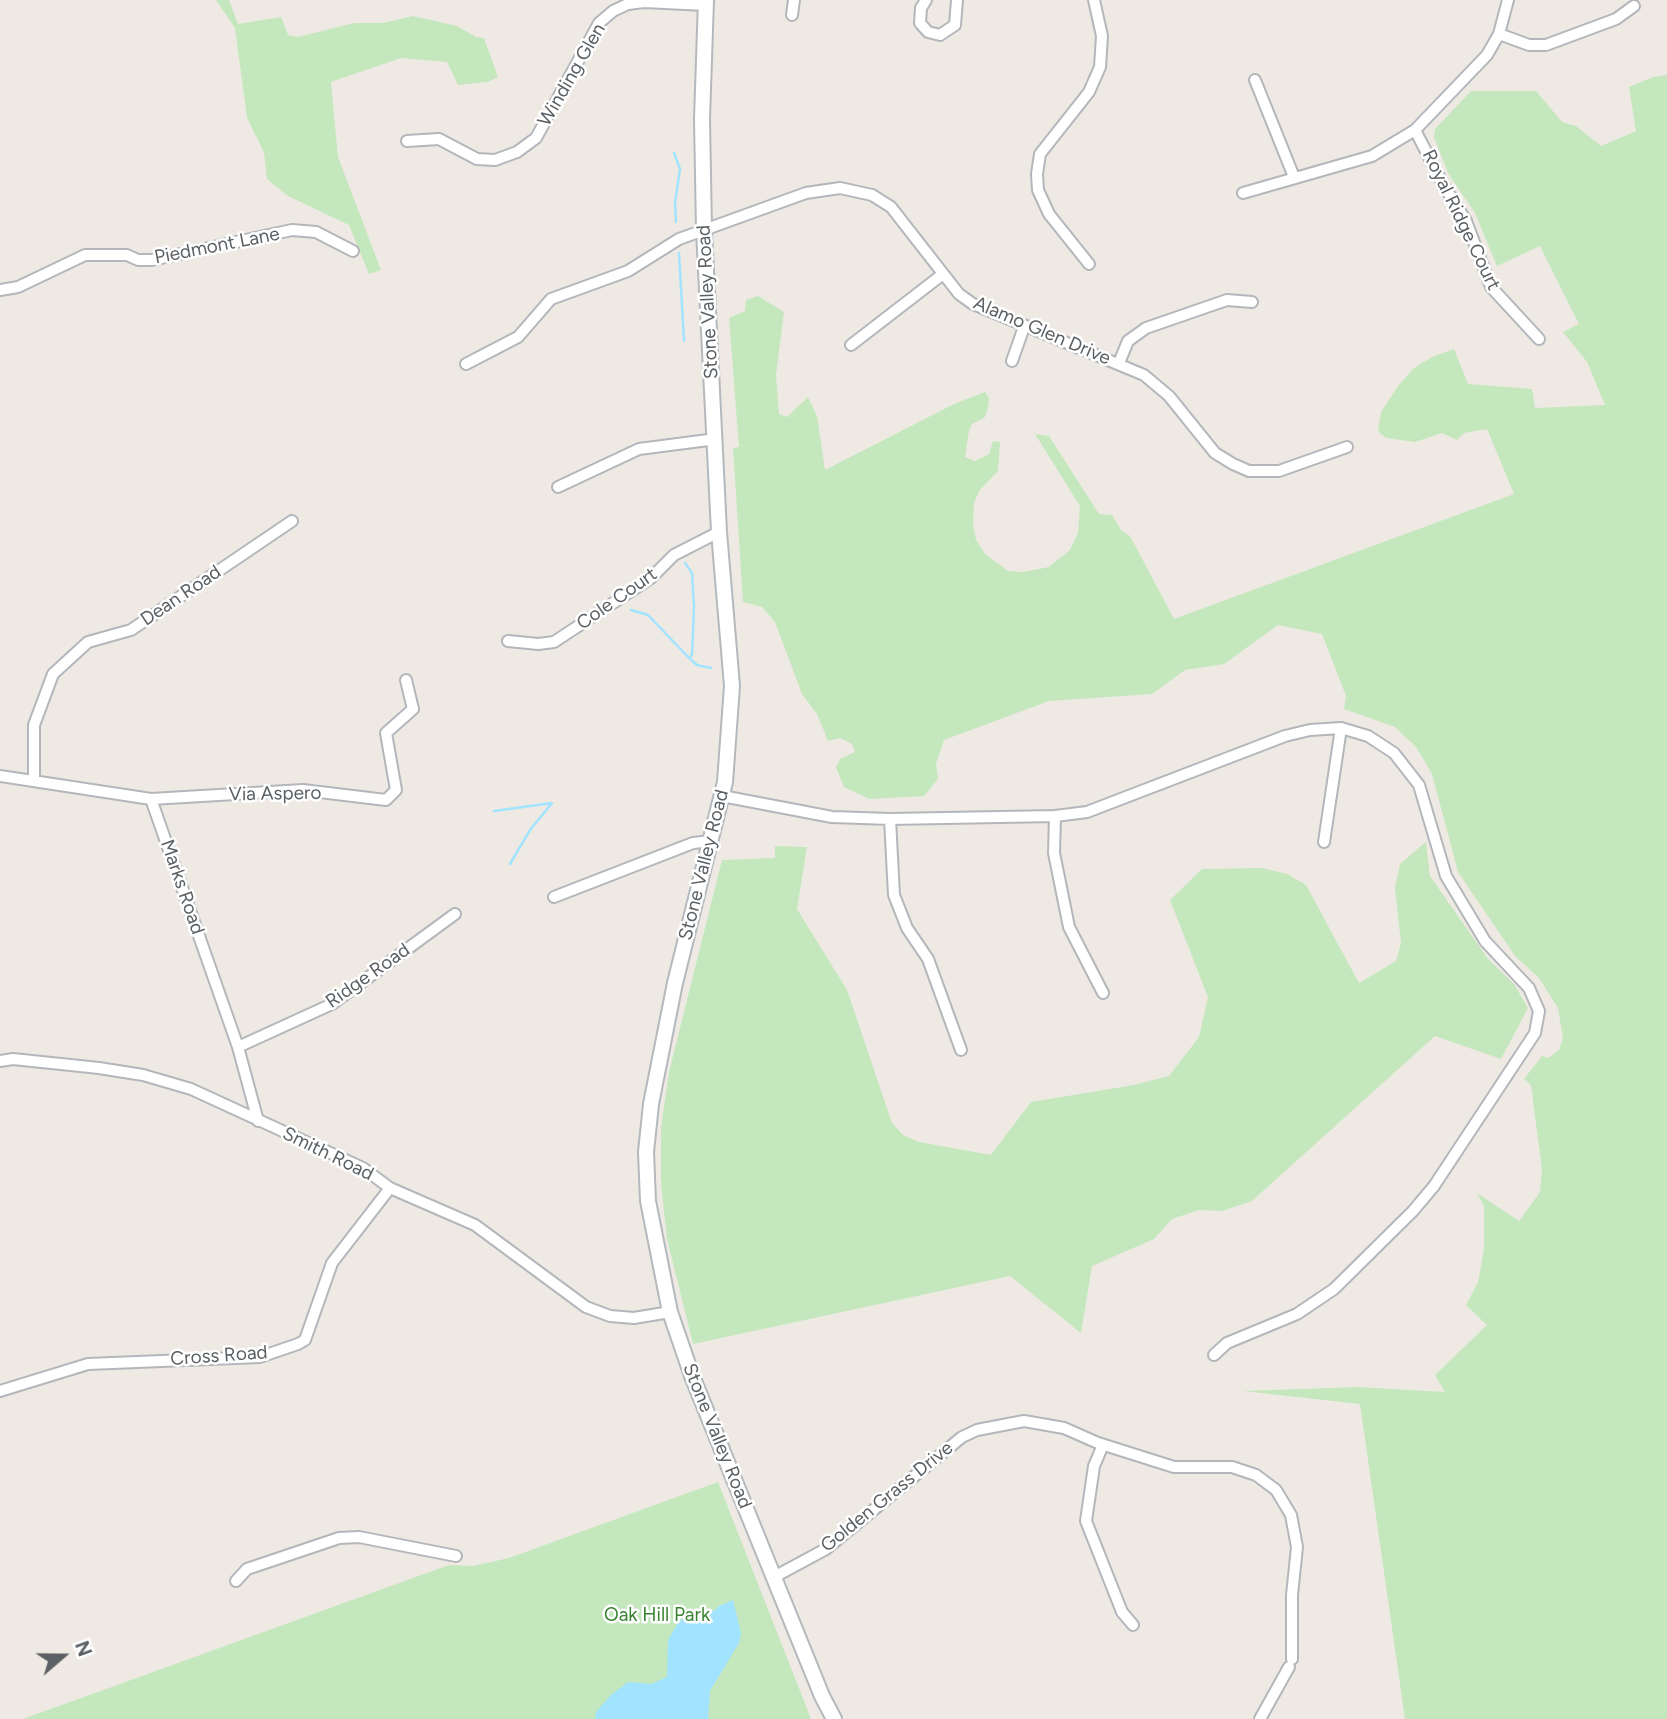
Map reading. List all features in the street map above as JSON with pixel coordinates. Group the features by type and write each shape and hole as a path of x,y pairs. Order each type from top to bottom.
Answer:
{"street":[{"path":"792,15 794,0"},
{"path":"926,0 920,8 920,23 928,32 940,35 955,25 957,0"},
{"path":"1089,264 1048,214 1038,190 1037,174 1040,154 1088,92 1100,67 1101,36 1094,0"},
{"path":"1243,193 1373,156 1415,130 1478,67 1499,34 1508,0"},
{"name":"Winding Glen","path":"407,141 439,139 477,159 495,160 517,152 536,138 599,23 613,11 628,4 644,2 706,3"},
{"name":"Stone Valley Road","path":"706,3 702,119 704,230 719,533 732,686 722,796 675,983 651,1104 647,1140 648,1201 670,1312 721,1452 834,1719"},
{"path":"1499,34 1529,45 1546,45 1616,19 1634,6"},
{"path":"1255,80 1294,177"},
{"name":"Royal Ridge Court","path":"1415,130 1466,221 1491,287 1539,340"},
{"name":"Alamo Glen Drive","path":"466,364 518,337 551,299 628,271 664,246 823,188 857,190 891,207 943,274 973,304 1024,327 1119,363 1160,387 1215,453 1249,471 1293,468 1347,447"},
{"name":"Piedmont Lane","path":"0,290 18,287 85,256 127,255 138,260 152,260 292,230 316,232 353,251"},
{"path":"851,345 943,274"},
{"path":"1119,363 1128,341 1146,328 1227,300 1252,302"},
{"path":"1012,360 1024,327"},
{"path":"558,488 639,449 716,439"},
{"name":"Dean Road","path":"34,779 34,725 53,674 88,642 131,630 292,521"},
{"name":"Cole Court","path":"508,641 538,644 554,642 651,578 674,555 719,533"},
{"name":"Via Aspero","path":"151,799 303,790 386,800 396,790 386,733 413,709 406,680"},
{"path":"722,796 832,817 890,819 1055,816 1087,812 1286,736 1310,730 1341,728 1368,736 1394,753 1419,785 1446,876 1485,941 1529,988 1539,1011 1535,1033 1434,1186 1413,1211 1334,1289 1297,1314 1227,1343 1214,1355"},
{"path":"1324,842 1341,728"},
{"path":"0,776 34,779 151,799"},
{"name":"Marks Road","path":"151,799 238,1047 258,1121"},
{"path":"1055,816 1054,853 1069,927 1103,993"},
{"path":"890,819 894,895 907,928 928,959 961,1050"},
{"path":"554,897 693,843 712,841"},
{"name":"Ridge Road","path":"238,1047 332,1004 455,914"},
{"name":"Smith Road","path":"0,1061 13,1059 143,1075 191,1089 363,1168 390,1188 475,1225 586,1307 610,1316 634,1318 670,1312"},
{"name":"Cross Road","path":"0,1391 88,1364 260,1357 298,1344 304,1340 332,1263 390,1188"},
{"name":"Golden Grass Drive","path":"774,1577 826,1549 930,1461 977,1430 1024,1421 1064,1428 1103,1445 1174,1467 1232,1467 1256,1475 1276,1490 1291,1515 1297,1547 1292,1595 1291,1663 1260,1719"},
{"path":"1103,1445 1094,1466 1086,1521 1122,1612 1133,1625"},
{"path":"236,1581 247,1569 340,1538 359,1537 456,1556"},
{"name":"Stone Valley Road","path":"822,1696 820,1710 824,1719"}],"green space":[{"path":"216,0 229,0 238,24 281,17 288,35 298,37 354,23 383,23 413,16 457,26 476,37 484,38 498,77 488,82 458,85 447,62 401,58 331,82 338,157 381,270 369,274 349,225 288,196 267,179 264,152 247,118 235,28"},
{"path":"1667,75 1667,1719 1405,1719 1360,1404 1243,1391 1358,1387 1445,1392 1435,1375 1487,1325 1466,1305 1478,1282 1484,1249 1484,1206 1477,1193 1519,1221 1540,1192 1542,1170 1531,1085 1524,1079 1542,1056 1548,1058 1559,1050 1563,1038 1558,1008 1539,978 1515,956 1458,872 1432,774 1416,747 1395,727 1344,709 1346,696 1322,634 1278,625 1224,664 1185,670 1152,694 1049,701 944,740 936,764 938,779 924,796 869,799 844,787 836,767 840,759 855,752 852,744 840,738 828,741 817,714 802,694 775,622 762,607 743,602 733,448 739,447 729,318 745,311 746,300 758,296 784,312 776,375 779,414 787,417 808,397 817,416 825,470 954,404 985,392 989,398 988,408 985,417 972,424 965,457 975,461 989,454 993,441 1000,442 998,471 979,491 974,503 973,524 976,540 985,554 1008,571 1023,572 1049,567 1070,550 1078,533 1080,506 1035,434 1049,436 1099,514 1112,515 1121,530 1130,536 1174,619 1514,494 1487,429 1464,433 1457,440 1442,433 1415,442 1386,438 1378,431 1381,412 1398,386 1414,368 1432,357 1454,349 1468,384 1532,389 1535,408 1605,405 1587,362 1563,332 1579,324 1540,246 1497,266 1475,213 1448,173 1434,137 1435,129 1471,91 1536,91 1562,122 1576,126 1601,146 1636,131 1629,87 1653,77"},
{"path":"1426,842 1430,876 1488,959 1514,984 1528,1008 1501,1059 1435,1036 1252,1201 1222,1211 1199,1210 1172,1219 1154,1239 1092,1266 1081,1333 1010,1276 693,1344 667,1239 661,1184 661,1127 669,1072 722,860 775,858 775,846 807,847 797,909 847,990 892,1123 903,1135 919,1142 991,1155 1031,1102 1134,1085 1169,1076 1199,1037 1208,997 1170,900 1202,869 1262,868 1287,874 1306,885 1359,983 1396,961 1401,943 1395,888 1400,864"},
{"name":"Oak Hill Park","path":"718,1482 811,1719 23,1719 449,1565 473,1566 509,1558"}],"water":[{"path":"733,1600 741,1633 739,1643 710,1691 708,1719 595,1719 596,1712 611,1695 628,1682 651,1684 667,1677 668,1640 679,1621 702,1611 714,1611"}],"waterway":[{"path":"674,153 680,169 675,203 676,222"},
{"path":"679,253 684,341"},
{"path":"685,563 692,573 694,607 692,655 689,658 697,665 711,668"},
{"path":"631,610 648,615 689,658"},
{"path":"494,811 552,803"},
{"path":"510,864 530,830 552,803"}]}
